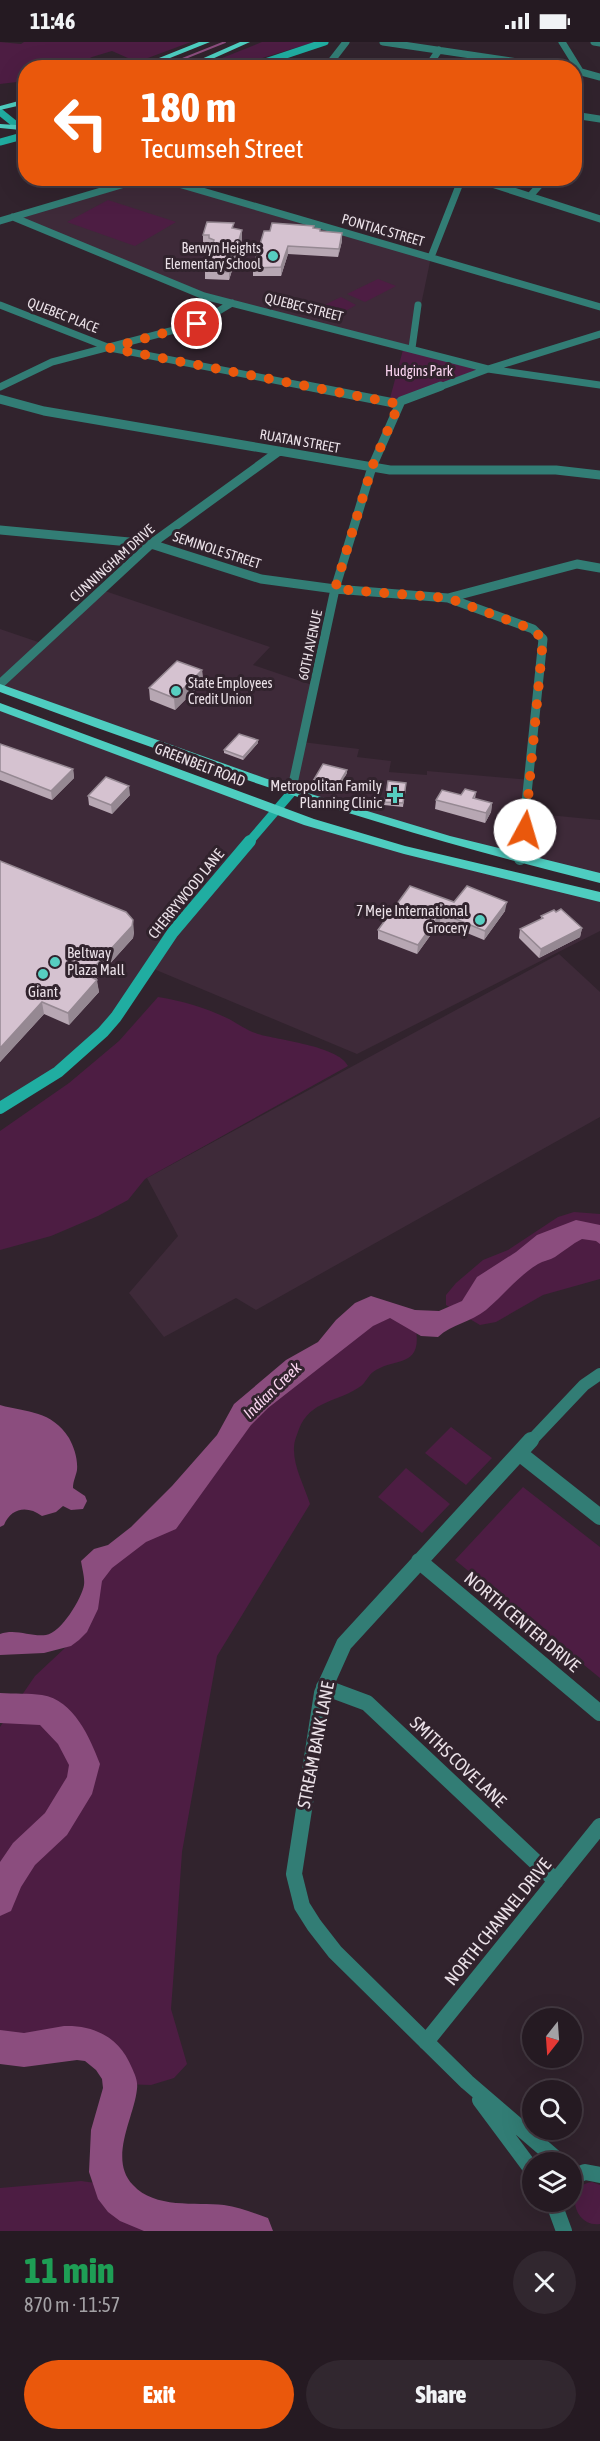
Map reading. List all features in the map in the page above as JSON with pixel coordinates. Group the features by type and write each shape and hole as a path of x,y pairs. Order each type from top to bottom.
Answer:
{"main road":[{"path":"159,60 207,42"},
{"path":"203,60 246,42"},
{"path":"0,99 18,100"},
{"path":"0,108 18,102"},
{"path":"3,120 18,116"},
{"path":"0,126 18,130"},
{"name":"GREENBELT ROAD","path":"0,686 291,793 398,826 600,878"},
{"name":"GREENBELT ROAD","path":"0,707 275,811 404,850 600,897"},
{"path":"0,718 36,720"}],"street":[{"path":"271,60 325,42"},
{"path":"332,60 346,42"},
{"path":"383,42 497,60"},
{"path":"562,42 572,60"},
{"path":"594,42 600,43"},
{"path":"432,60 439,50"},
{"path":"582,72 600,77"},
{"path":"0,112 3,120 18,129"},
{"path":"582,116 600,119"},
{"path":"4,141 18,133"},
{"path":"0,220 119,186"},
{"name":"PONTIAC STREET","path":"186,186 600,308"},
{"path":"431,257 459,186"},
{"path":"498,186 600,219"},
{"path":"530,196 539,186"},
{"name":"QUEBEC STREET","path":"13,217 112,256 188,291 488,369 600,386"},
{"path":"0,387 52,362 197,324 232,303"},
{"name":"QUEBEC PLACE","path":"0,305 110,348 399,404"},
{"path":"412,348 418,305"},
{"path":"399,404 414,394 600,334"},
{"name":"RUATAN STREET","path":"0,399 44,411 372,467 401,470 556,470 600,475"},
{"name":"60TH AVENUE","path":"291,793 335,589 372,467 399,404"},
{"name":"CUNNINGHAM DRIVE","path":"0,686 151,544 279,451"},
{"name":"SEMINOLE STREET","path":"0,530 151,544 250,576 335,589 448,598 577,564 600,568"},
{"path":"448,598 517,622 538,633 543,643 531,780 520,859"},
{"name":"CHERRYWOOD LANE","path":"0,1108 65,1067 103,1032 116,1017 172,932 291,793"},
{"name":"STREAM BANK LANE","path":"548,2152 467,2082 426,2043 317,1932 295,1891 296,1863 324,1687 344,1644 519,1453 584,1385 600,1374"},
{"path":"519,1453 600,1517"},
{"name":"NORTH CENTER DRIVE","path":"419,1561 600,1713"},
{"name":"SMITHS COVE LANE","path":"324,1687 367,1703 556,1881"},
{"name":"NORTH CHANNEL DRIVE","path":"426,2043 600,1826"},
{"name":"STREAM BANK LANE","path":"467,2082 522,2156"},
{"path":"582,2173 600,2174"},
{"path":"558,2212 560,2228"}],"shaded area":[{"path":"121,186 182,186 431,257 412,348 204,296 13,217"},
{"path":"102,590 270,647 253,665 315,686 302,742 359,749 357,757 391,761 389,772 427,775 427,771 531,780 527,813 600,820 600,878 423,833 0,688 0,629 44,644"},
{"path":"0,707 309,822 600,897 600,931 357,1054 149,967 103,1032 0,1108"},
{"path":"559,954 600,992 600,1117 256,1310 236,1298 164,1337 129,1293 178,1236 147,1178"}],"green space":[{"path":"0,42 21,44 24,42 191,42 142,60 132,60 112,51 86,60 18,60 18,82 0,84"},
{"path":"262,42 315,42 256,60 217,60"},
{"path":"108,200 176,222 135,246 67,222"},
{"path":"378,279 396,286 365,302 347,294"},
{"path":"341,297 356,305 333,318 316,309"},
{"name":"Hudgins Park","path":"404,346 488,369 389,402"},
{"path":"158,997 203,1008 258,1034 333,1053 348,1066 145,1179 128,1200 98,1216 51,1236 0,1250 0,1131 69,1083 119,1041"},
{"path":"574,1212 600,1214 600,1279 543,1295 496,1322 480,1325 446,1305 446,1295 456,1283 483,1260 508,1250 558,1217"},
{"path":"372,1308 416,1330 415,1351 404,1360 381,1367 373,1372 361,1386 318,1407 304,1419 295,1440 294,1454 310,1504 217,1656 182,1852 171,2009 187,2064 174,2078 151,2085 120,2084 103,2054 86,2044 51,2043 19,2052 0,2049 0,1727 35,1676 66,1647 104,1566 212,1457"},
{"path":"451,1427 492,1458 466,1485 425,1453"},
{"path":"406,1468 450,1504 422,1533 378,1497"},
{"path":"523,1487 600,1547 600,1678 455,1560"},
{"path":"81,2181 110,2185 123,2202 144,2213 154,2231 0,2231 0,2188"},
{"path":"592,2182 600,2185 600,2224 583,2220 578,2213 582,2212 583,2185"}],"water":[{"path":"576,1220 600,1225 600,1244 596,1241 582,1239 571,1245 555,1257 538,1264 524,1274 486,1310 438,1337 421,1336 390,1318 373,1326 268,1408 251,1425 176,1529 146,1542 112,1568 102,1581 98,1609 87,1632 79,1640 71,1646 44,1653 0,1655 0,1634 12,1632 46,1635 58,1628 70,1614 82,1591 84,1579 81,1561 94,1549 108,1545 131,1527 172,1486 217,1435 234,1404 286,1360 318,1342 336,1320 355,1303 371,1296 415,1310 439,1311 462,1301 477,1277 516,1252 537,1235"},
{"path":"0,1405 47,1417 62,1429 69,1438 75,1453 77,1470 73,1488 85,1496 87,1501 83,1509 71,1510 63,1506 56,1512 42,1516 31,1510 20,1510 11,1515 0,1527"}],"building":[{"path":"207,222 234,223 232,228 242,230 229,272 205,270 214,240 209,238 209,235 203,235"},
{"path":"272,223 314,226 313,228 320,229 320,231 342,233 339,249 288,246 281,267 253,268 264,231 270,231"},
{"path":"177,661 202,670 174,698 149,688"},
{"path":"239,734 258,740 243,757 224,750"},
{"path":"0,744 73,769 51,791 0,771"},
{"path":"323,764 347,770 337,787 313,781"},
{"path":"106,777 129,786 111,805 88,796"},
{"name":"Metropolitan Family Planning Clinic","path":"388,781 406,783 403,803 385,802"},
{"path":"465,789 476,792 473,798 492,803 486,813 436,800 442,790 461,795"},
{"name":"Beltway Plaza Mall","path":"0,861 126,912 133,920 132,926 87,975 97,980 68,1013 42,1002 0,1048"},
{"path":"410,886 454,902 467,886 507,902 485,931 441,913 418,945 378,930"},
{"path":"561,909 582,928 541,949 520,929 543,918 541,916"}],"waterway":[{"path":"180,60 225,42"},
{"name":"Indian Creek","path":"0,1708 44,1710 55,1717 69,1733 85,1764 81,1783 56,1824 24,1854 9,1877 0,1900"},
{"name":"Indian Creek","path":"0,2047 24,2050 77,2043 90,2045 102,2052 113,2066 120,2083 111,2118 106,2155 108,2180 121,2199 133,2208 161,2218 235,2225 255,2231"}],"place":[{"name":"Berwyn Heights Elementary School","path":"273,256"},
{"name":"State Employees Credit Union","path":"176,691"},
{"name":"Metropolitan Family Planning Clinic","path":"395,795"},
{"name":"7 Meje International Grocery","path":"480,920"},
{"name":"Beltway Plaza Mall","path":"55,962"},
{"name":"Giant","path":"43,974"}],"route":[{"path":"197,324 110,348 399,404 372,467 335,589 448,598 532,629 543,639 525,830"}]}
